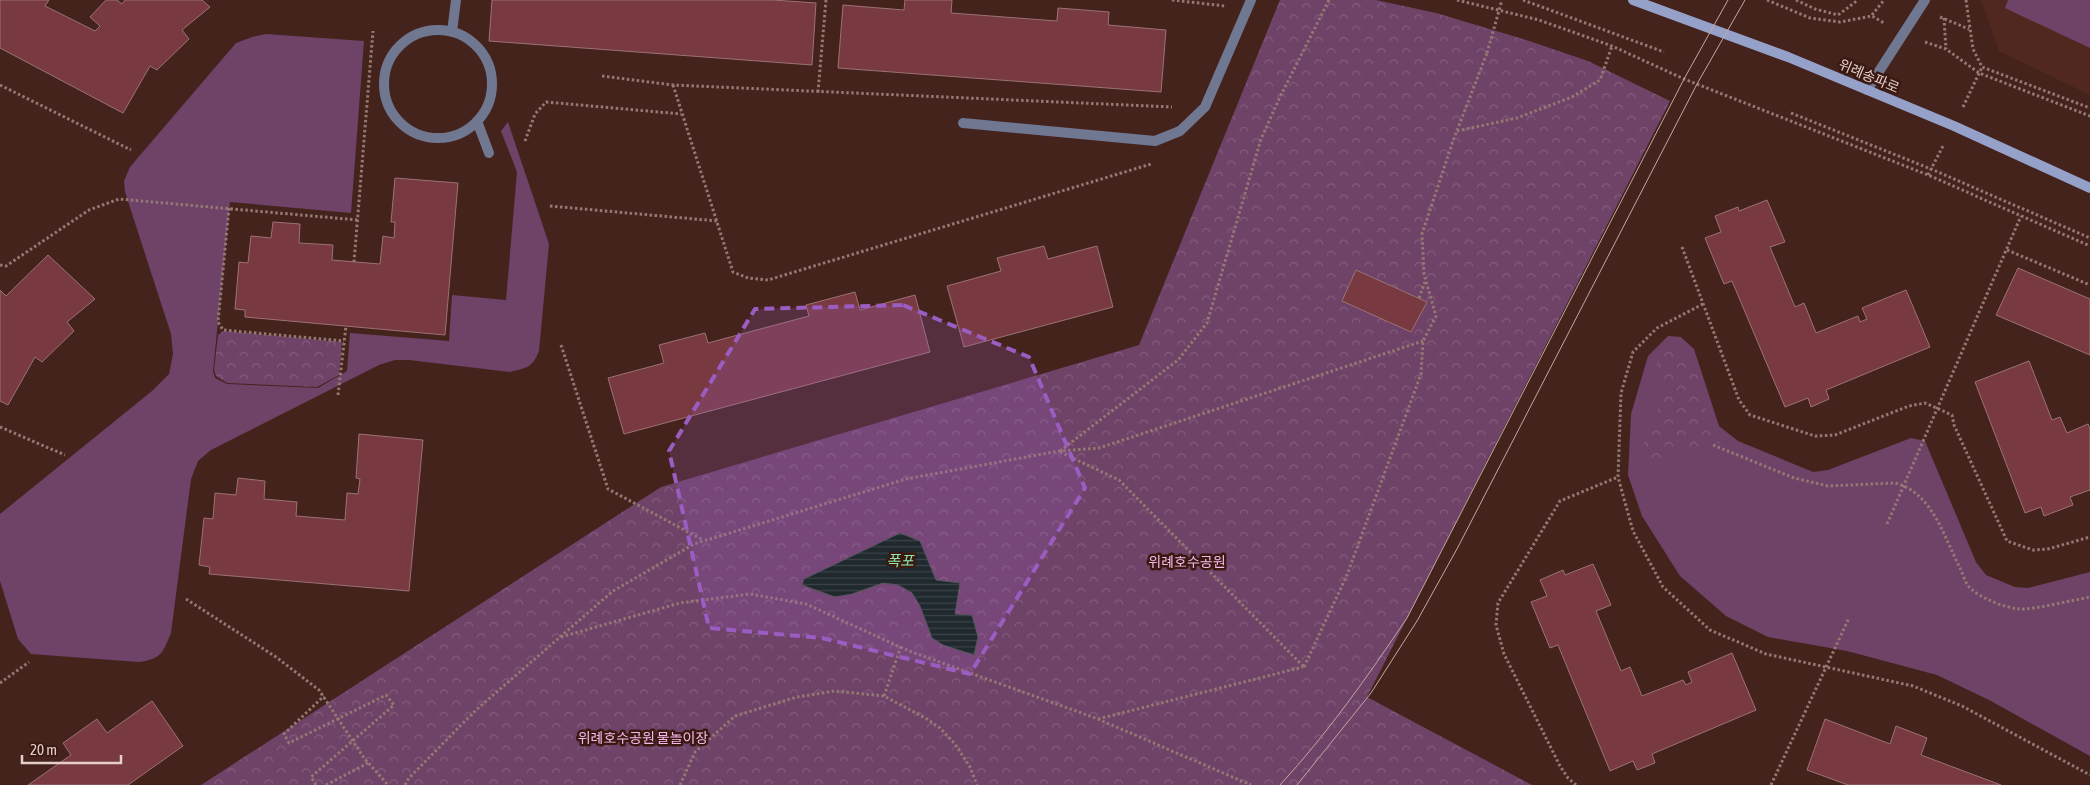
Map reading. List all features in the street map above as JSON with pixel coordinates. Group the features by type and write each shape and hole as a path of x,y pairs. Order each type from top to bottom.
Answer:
{"main road":[{"name":"위례송파로","path":"1633,0 1788,57 1954,126 2090,188"}],"street":[{"path":"452,32 456,0"},
{"path":"963,123 1155,141 1180,131 1205,107 1251,0"},
{"path":"1867,90 1925,0"},
{"path":"435,30 452,32 469,40 482,53 490,69 492,88 488,105 478,121 463,132 445,137 426,136 410,130 397,119 388,104 384,88 385,71 392,55 404,42 418,33 435,30"},
{"path":"478,121 489,153"}],"path":[{"path":"818,92 826,0"},
{"path":"1172,0 1227,6"},
{"path":"1059,452 1178,360 1207,322 1262,139 1280,98 1329,0"},
{"path":"1457,0 1539,20 1612,46 1684,79 1928,175 2090,246"},
{"path":"1304,667 1347,575 1421,374 1423,341 1436,316 1425,281 1422,234 1457,131 1487,53 1502,0"},
{"path":"1523,0 1664,52"},
{"path":"1768,0 1810,18 1840,22 1872,16 1904,34 1946,49 1979,73 2090,116"},
{"path":"1796,0 1815,9 1838,15 1858,0"},
{"path":"1872,16 1884,0"},
{"path":"1966,0 1973,49 1982,67 2090,108"},
{"path":"1946,49 1944,18 1947,9"},
{"path":"354,262 373,31"},
{"path":"1457,131 1517,118 1572,97 1600,80 1612,46"},
{"path":"602,76 672,85 1173,107 1180,104"},
{"path":"0,85 131,150"},
{"path":"672,85 733,272 748,278 768,280 1151,164 1158,159"},
{"path":"525,141 535,114 546,102 681,114"},
{"path":"1791,113 2090,238"},
{"path":"0,265 6,266 89,210 119,198 358,220"},
{"path":"550,206 717,221"},
{"path":"229,208 218,322 223,330 344,341"},
{"path":"1887,524 2021,216"},
{"path":"1682,247 1739,400 1750,415 1816,436 1835,435 1909,406 1925,403 1952,415 1954,425 2007,541 2033,550 2048,549 2090,537"},
{"path":"2007,250 2090,285"},
{"path":"1419,298 1425,281"},
{"path":"1703,304 1657,328 1633,352 1622,393 1618,477 1633,531 1663,587 1710,630 1766,654 1913,686 1996,723 2090,775"},
{"path":"338,396 346,326"},
{"path":"404,785 476,710 613,591 694,544 906,479 1059,452 1099,448 1423,341"},
{"path":"560,345 608,489 704,541"},
{"path":"0,427 65,455"},
{"path":"1713,445 1794,478 1828,486 1895,483 1904,485 1917,493 1929,507 1969,587 1987,599 2020,609 2090,597"},
{"path":"1059,452 1119,480 1304,667"},
{"path":"1576,785 1568,778 1560,766 1504,654 1496,625 1498,603 1560,501 1618,477"},
{"path":"560,637 680,603 750,594 806,604 901,646 1098,719 1251,785"},
{"path":"186,599 307,679 324,696 368,763 388,785"},
{"path":"1771,785 1849,618"},
{"path":"884,696 901,646"},
{"path":"0,682 29,662"},
{"path":"1098,719 1304,667"},
{"path":"680,785 695,752 735,716 796,697 835,691 884,696 940,728 955,744 970,767 977,785"},
{"path":"316,785 311,777 394,705 386,694 289,743 284,734 324,696"},
{"path":"326,785 368,763"}],"highlighted area":[{"path":"903,305 1029,357 1085,488 970,674 822,638 709,628 669,451 755,309"}],"shaded area":[{"path":"1981,0 2090,0 2090,95 1999,51"}],"green space":[{"name":"위례호수공원","path":"1280,0 1376,0 1436,13 1588,61 1670,101 1367,697 1532,785 201,785 661,487 1139,345"},
{"path":"2008,0 2090,0 2090,48 2005,8"},
{"path":"266,34 364,41 351,213 230,202 213,371 215,378 227,384 318,388 347,371 350,333 449,341 452,295 506,300 517,172 501,131 508,122 549,244 539,351 532,364 510,372 395,360 379,365 211,450 198,461 191,479 171,633 166,646 160,654 152,659 139,662 31,654 18,639 0,581 0,514 152,391 169,374 173,354 171,334 125,192 124,181 130,167 236,43"},
{"path":"223,331 342,342 339,375 317,387 227,383 216,376 214,370 218,335"},
{"path":"1668,336 1681,337 1694,349 1719,426 1738,441 1813,472 1828,470 1911,438 1925,441 1976,562 1986,575 2015,587 2028,588 2090,572 2090,756 1991,701 1937,675 1847,651 1768,637 1726,616 1680,576 1642,516 1628,475 1631,414 1648,356"},
{"path":"1666,349 1676,354 1699,377 1706,412 1722,442 1654,461 1643,446 1663,394 1656,361 1657,356"}],"water":[{"name":"폭포","path":"900,533 920,541 936,580 960,583 955,614 972,615 978,637 974,655 943,645 932,638 920,606 912,593 898,585 883,583 852,594 835,597 802,585 804,579"}],"building":[{"path":"0,0 49,0 45,6 95,31 100,26 90,17 106,0 117,0 122,4 125,0 202,0 210,7 182,30 189,39 157,70 150,66 123,113 0,48"},
{"path":"492,0 773,0 816,3 812,65 489,41"},
{"path":"905,0 952,0 951,13 1057,21 1058,8 1109,12 1108,25 1166,30 1161,92 838,68 843,5 904,10"},
{"path":"395,178 458,183 445,335 245,317 245,310 235,309 239,262 248,263 251,236 271,238 273,222 300,224 299,243 333,245 332,260 380,264 383,236 394,238 395,222 391,222"},
{"path":"1767,200 1785,242 1770,247 1795,307 1804,303 1816,333 1858,316 1860,322 1867,319 1862,308 1906,290 1930,347 1826,390 1829,399 1811,407 1808,398 1785,407 1732,281 1724,284 1705,238 1721,232 1715,216 1738,207 1739,211"},
{"path":"1044,246 1048,259 1097,246 1113,307 964,347 947,286 1001,271 997,258"},
{"path":"48,255 95,299 67,322 74,331 42,362 35,357 8,405 0,401 0,290 6,296"},
{"path":"2018,268 2090,299 2090,355 1996,315"},
{"path":"1356,270 1427,302 1411,332 1342,301"},
{"path":"855,292 860,310 915,295 930,352 624,434 608,378 664,363 659,345 705,333 708,343 809,316 806,305"},
{"path":"2029,361 2052,420 2060,417 2067,433 2088,424 2090,429 2090,490 2070,497 2073,505 2044,516 2041,507 2025,513 1975,382"},
{"path":"359,434 423,440 409,591 209,574 210,567 199,565 204,518 213,519 215,493 236,495 238,478 265,481 264,499 297,502 296,516 345,520 347,493 358,494 360,479 356,478"},
{"path":"1593,564 1611,605 1596,611 1621,671 1630,667 1642,696 1683,680 1686,685 1692,682 1688,672 1732,653 1756,710 1652,754 1655,763 1637,770 1633,761 1610,771 1558,645 1550,648 1531,602 1547,596 1540,580 1563,570 1565,575"},
{"path":"152,701 183,746 128,785 28,785 71,755 63,743 97,719 107,733"},
{"path":"1825,719 1890,744 1896,726 1927,738 1921,755 2001,785 1848,785 1807,770"}],"tram line":[{"path":"1280,785 1347,704 1407,618 1684,79 1728,0"},
{"path":"1297,785 1371,693 1417,621 1458,547 1697,84 1745,0"}],"park label":[{"name":"위례호수공원 물놀이장","path":"643,738"}]}
